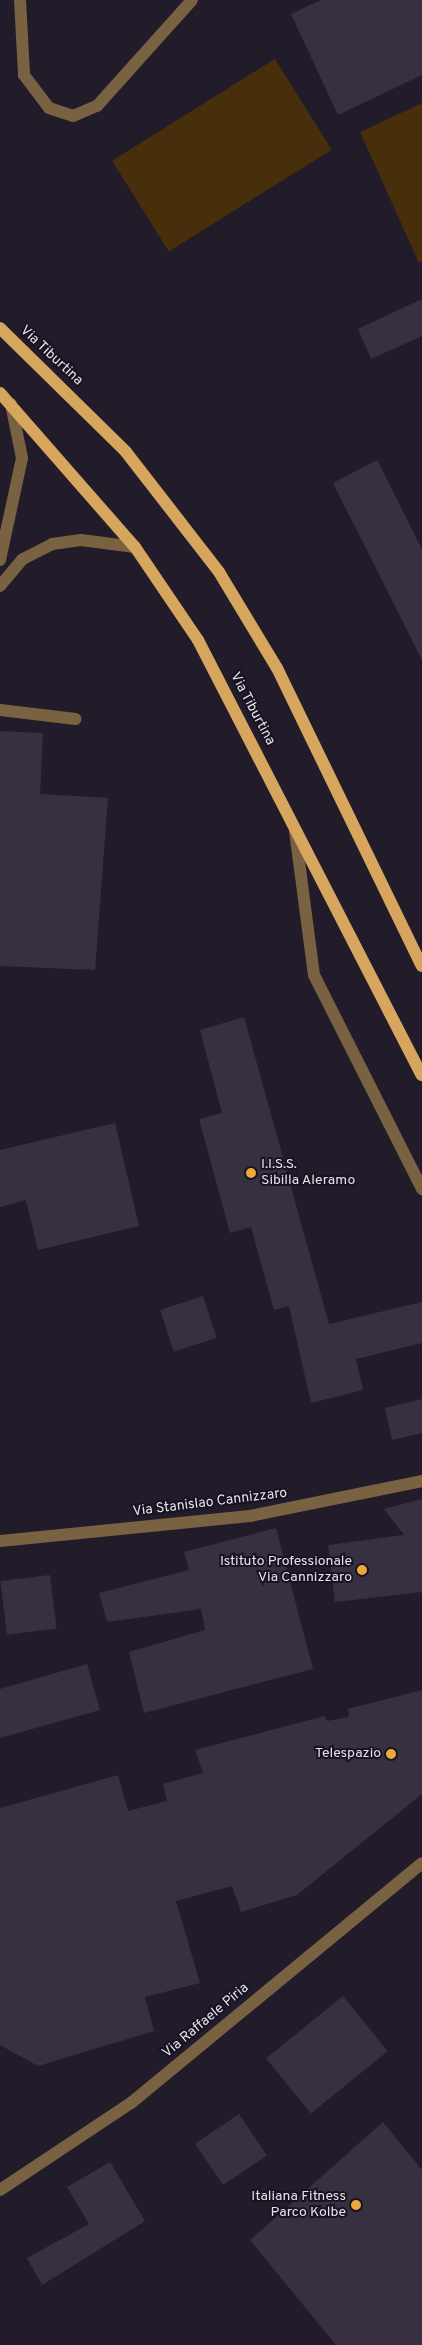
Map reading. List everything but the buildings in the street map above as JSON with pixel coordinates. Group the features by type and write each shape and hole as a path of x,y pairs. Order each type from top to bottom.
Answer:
{"main road":[{"name":"Via Tiburtina","path":"0,328 126,452 219,572 277,668 422,966"},
{"name":"Via Tiburtina","path":"0,393 135,547 198,640 422,1075"}],"street":[{"path":"22,1 24,75 48,108 73,116 96,106 192,0"},
{"path":"0,560 22,458 11,404"},
{"path":"0,586 23,560 52,544 81,540 135,547"},
{"path":"0,710 75,719"},
{"path":"293,822 314,975 422,1189"},
{"name":"Via Stanislao Cannizzaro","path":"0,1541 250,1516 422,1481"},
{"name":"Via Raffaele Piria","path":"0,2190 131,2103 422,1863"}],"shaded area":[{"path":"275,59 332,150 169,251 112,161"},
{"path":"422,103 422,261 419,263 360,132"}],"place":[{"name":"I.I.S.S. Sibilla Aleramo","path":"251,1173"},
{"name":"Istituto Professionale Via Cannizzaro","path":"362,1570"},
{"name":"Telespazio","path":"391,1754"},
{"name":"Italiana Fitness Parco Kolbe","path":"356,2205"}]}
